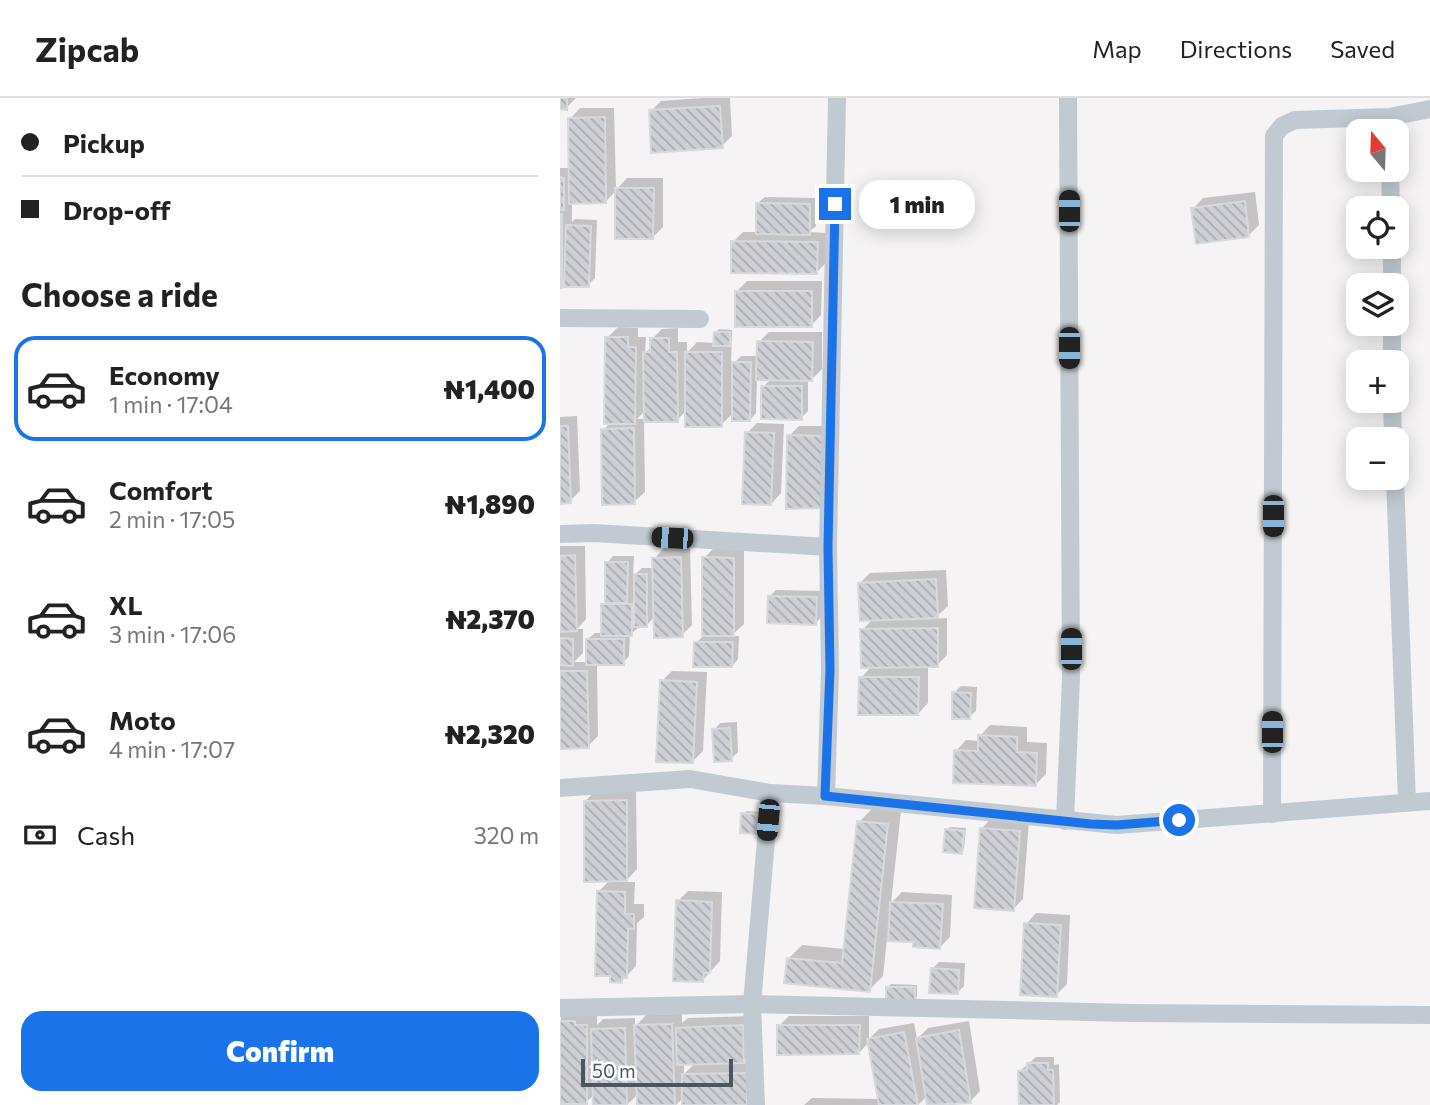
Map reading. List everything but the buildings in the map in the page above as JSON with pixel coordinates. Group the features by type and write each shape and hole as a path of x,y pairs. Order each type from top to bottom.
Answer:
{"street":[{"path":"825,796 830,670 828,547 837,98"},
{"path":"1065,821 1071,677 1068,98"},
{"path":"1403,119 1430,109"},
{"path":"1272,814 1274,136 1282,126 1295,120 1346,122"},
{"path":"560,318 700,319"},
{"path":"1395,490 1407,803"},
{"path":"560,534 594,533 828,547"},
{"path":"560,788 690,779 770,793 1117,825 1430,801"},
{"path":"756,1105 752,1004 770,793"},
{"path":"560,1008 752,1004 1130,1013 1430,1015"}],"route":[{"path":"835,204 828,547 830,670 825,796 1091,824 1117,825 1179,820"}]}
